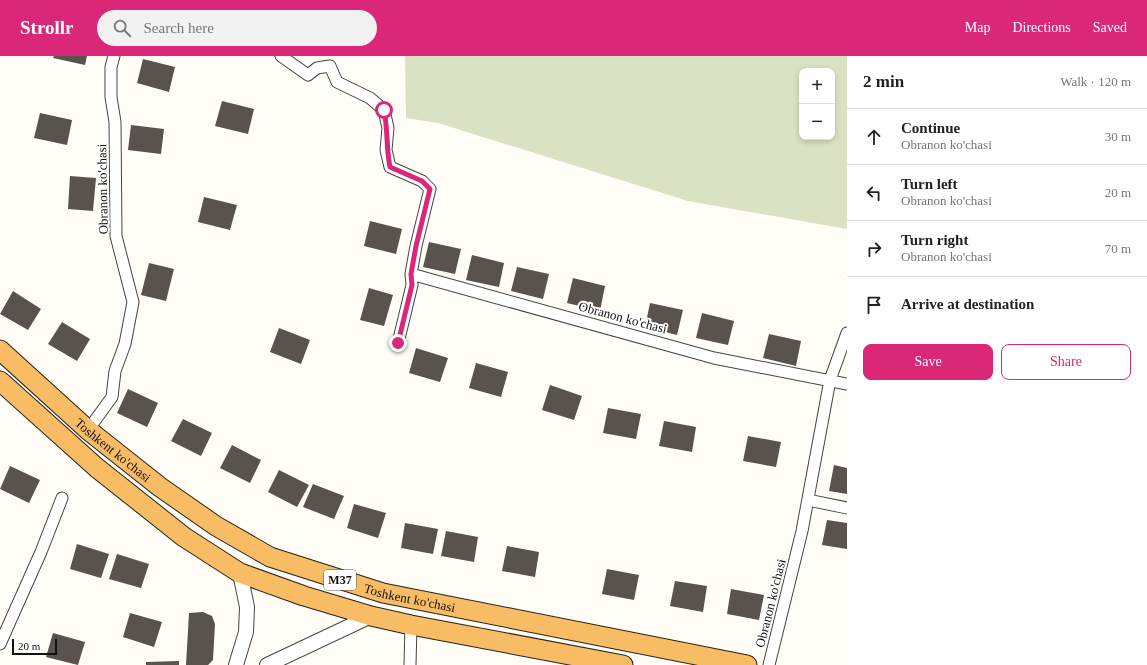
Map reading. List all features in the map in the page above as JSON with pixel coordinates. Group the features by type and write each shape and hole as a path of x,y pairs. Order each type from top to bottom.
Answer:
{"highway":[{"name":"Toshkent ko'chasi","path":"0,350 88,430 160,487 210,522 270,556 383,593 747,665"},
{"name":"Toshkent ko'chasi","path":"0,381 103,473 184,537 240,573 304,596 371,616 623,665"}],"street":[{"name":"Obranon ko'chasi","path":"88,430 112,397 115,371 125,344 133,302 116,236 115,130 111,98 111,67 114,56"},
{"path":"281,56 308,75 317,68 330,66 337,82 370,98 384,110 388,128 386,150 390,167 422,181 430,189 411,274 412,285 398,343"},
{"name":"Obranon ko'chasi","path":"411,274 714,358 847,384"},
{"name":"Obranon ko'chasi","path":"769,665 808,500 830,380 847,333"},
{"path":"0,644 41,552 62,498"},
{"path":"808,500 847,508"},
{"path":"236,665 246,632 247,607 240,573"},
{"path":"267,665 371,616"},
{"path":"410,665 411,625"}],"green space":[{"path":"405,56 847,56 847,229 688,201 438,123 406,118"}],"building":[{"path":"54,56 87,56 85,65 53,58"},
{"path":"143,59 175,67 169,92 137,83"},
{"path":"222,101 254,109 248,134 215,126"},
{"path":"40,113 72,120 67,145 34,138"},
{"path":"131,125 164,129 161,154 128,150"},
{"path":"70,176 96,178 93,211 68,209"},
{"path":"204,197 237,205 230,230 198,222"},
{"path":"370,221 402,229 396,254 364,246"},
{"path":"429,242 461,249 455,274 423,267"},
{"path":"472,255 504,263 499,287 466,280"},
{"path":"149,263 174,269 166,301 141,295"},
{"path":"517,267 549,274 543,299 511,291"},
{"path":"573,278 605,286 600,311 567,303"},
{"path":"369,288 393,295 384,326 360,320"},
{"path":"13,291 41,309 28,330 0,314"},
{"path":"650,303 683,310 677,335 645,327"},
{"path":"702,313 734,321 728,345 696,338"},
{"path":"62,322 90,339 77,361 48,344"},
{"path":"279,328 310,340 301,364 270,352"},
{"path":"769,334 801,341 796,366 763,358"},
{"path":"416,348 448,358 440,382 409,373"},
{"path":"476,363 508,372 501,397 469,388"},
{"path":"550,385 582,396 574,420 542,410"},
{"path":"128,389 158,403 147,427 117,413"},
{"path":"608,408 641,414 636,439 603,433"},
{"path":"183,419 212,433 201,456 171,441"},
{"path":"664,421 696,427 692,452 659,446"},
{"path":"748,436 781,442 776,467 743,461"},
{"path":"232,445 261,460 250,483 220,468"},
{"path":"834,465 847,468 847,494 829,491"},
{"path":"10,466 40,480 29,503 0,489"},
{"path":"279,470 309,485 297,507 268,492"},
{"path":"313,484 344,496 334,519 303,507"},
{"path":"354,504 386,513 378,538 347,528"},
{"path":"827,520 847,523 847,549 822,545"},
{"path":"405,523 438,529 433,554 401,548"},
{"path":"446,531 478,537 474,562 441,556"},
{"path":"77,544 109,554 101,578 70,569"},
{"path":"507,546 539,552 535,577 502,571"},
{"path":"117,554 149,564 141,588 109,579"},
{"path":"607,569 639,575 634,600 602,594"},
{"path":"675,581 707,586 703,612 670,606"},
{"path":"731,589 764,595 759,620 727,614"},
{"path":"203,612 212,616 215,624 213,660 208,665 186,665 189,613"},
{"path":"130,613 162,622 154,647 123,637"},
{"path":"53,633 85,642 78,665 46,657"},
{"path":"179,661 179,665 146,665 146,662"}],"route":[{"path":"384,110 388,128 386,150 390,167 422,181 430,189 416,246 411,274 412,285 398,343"}]}
